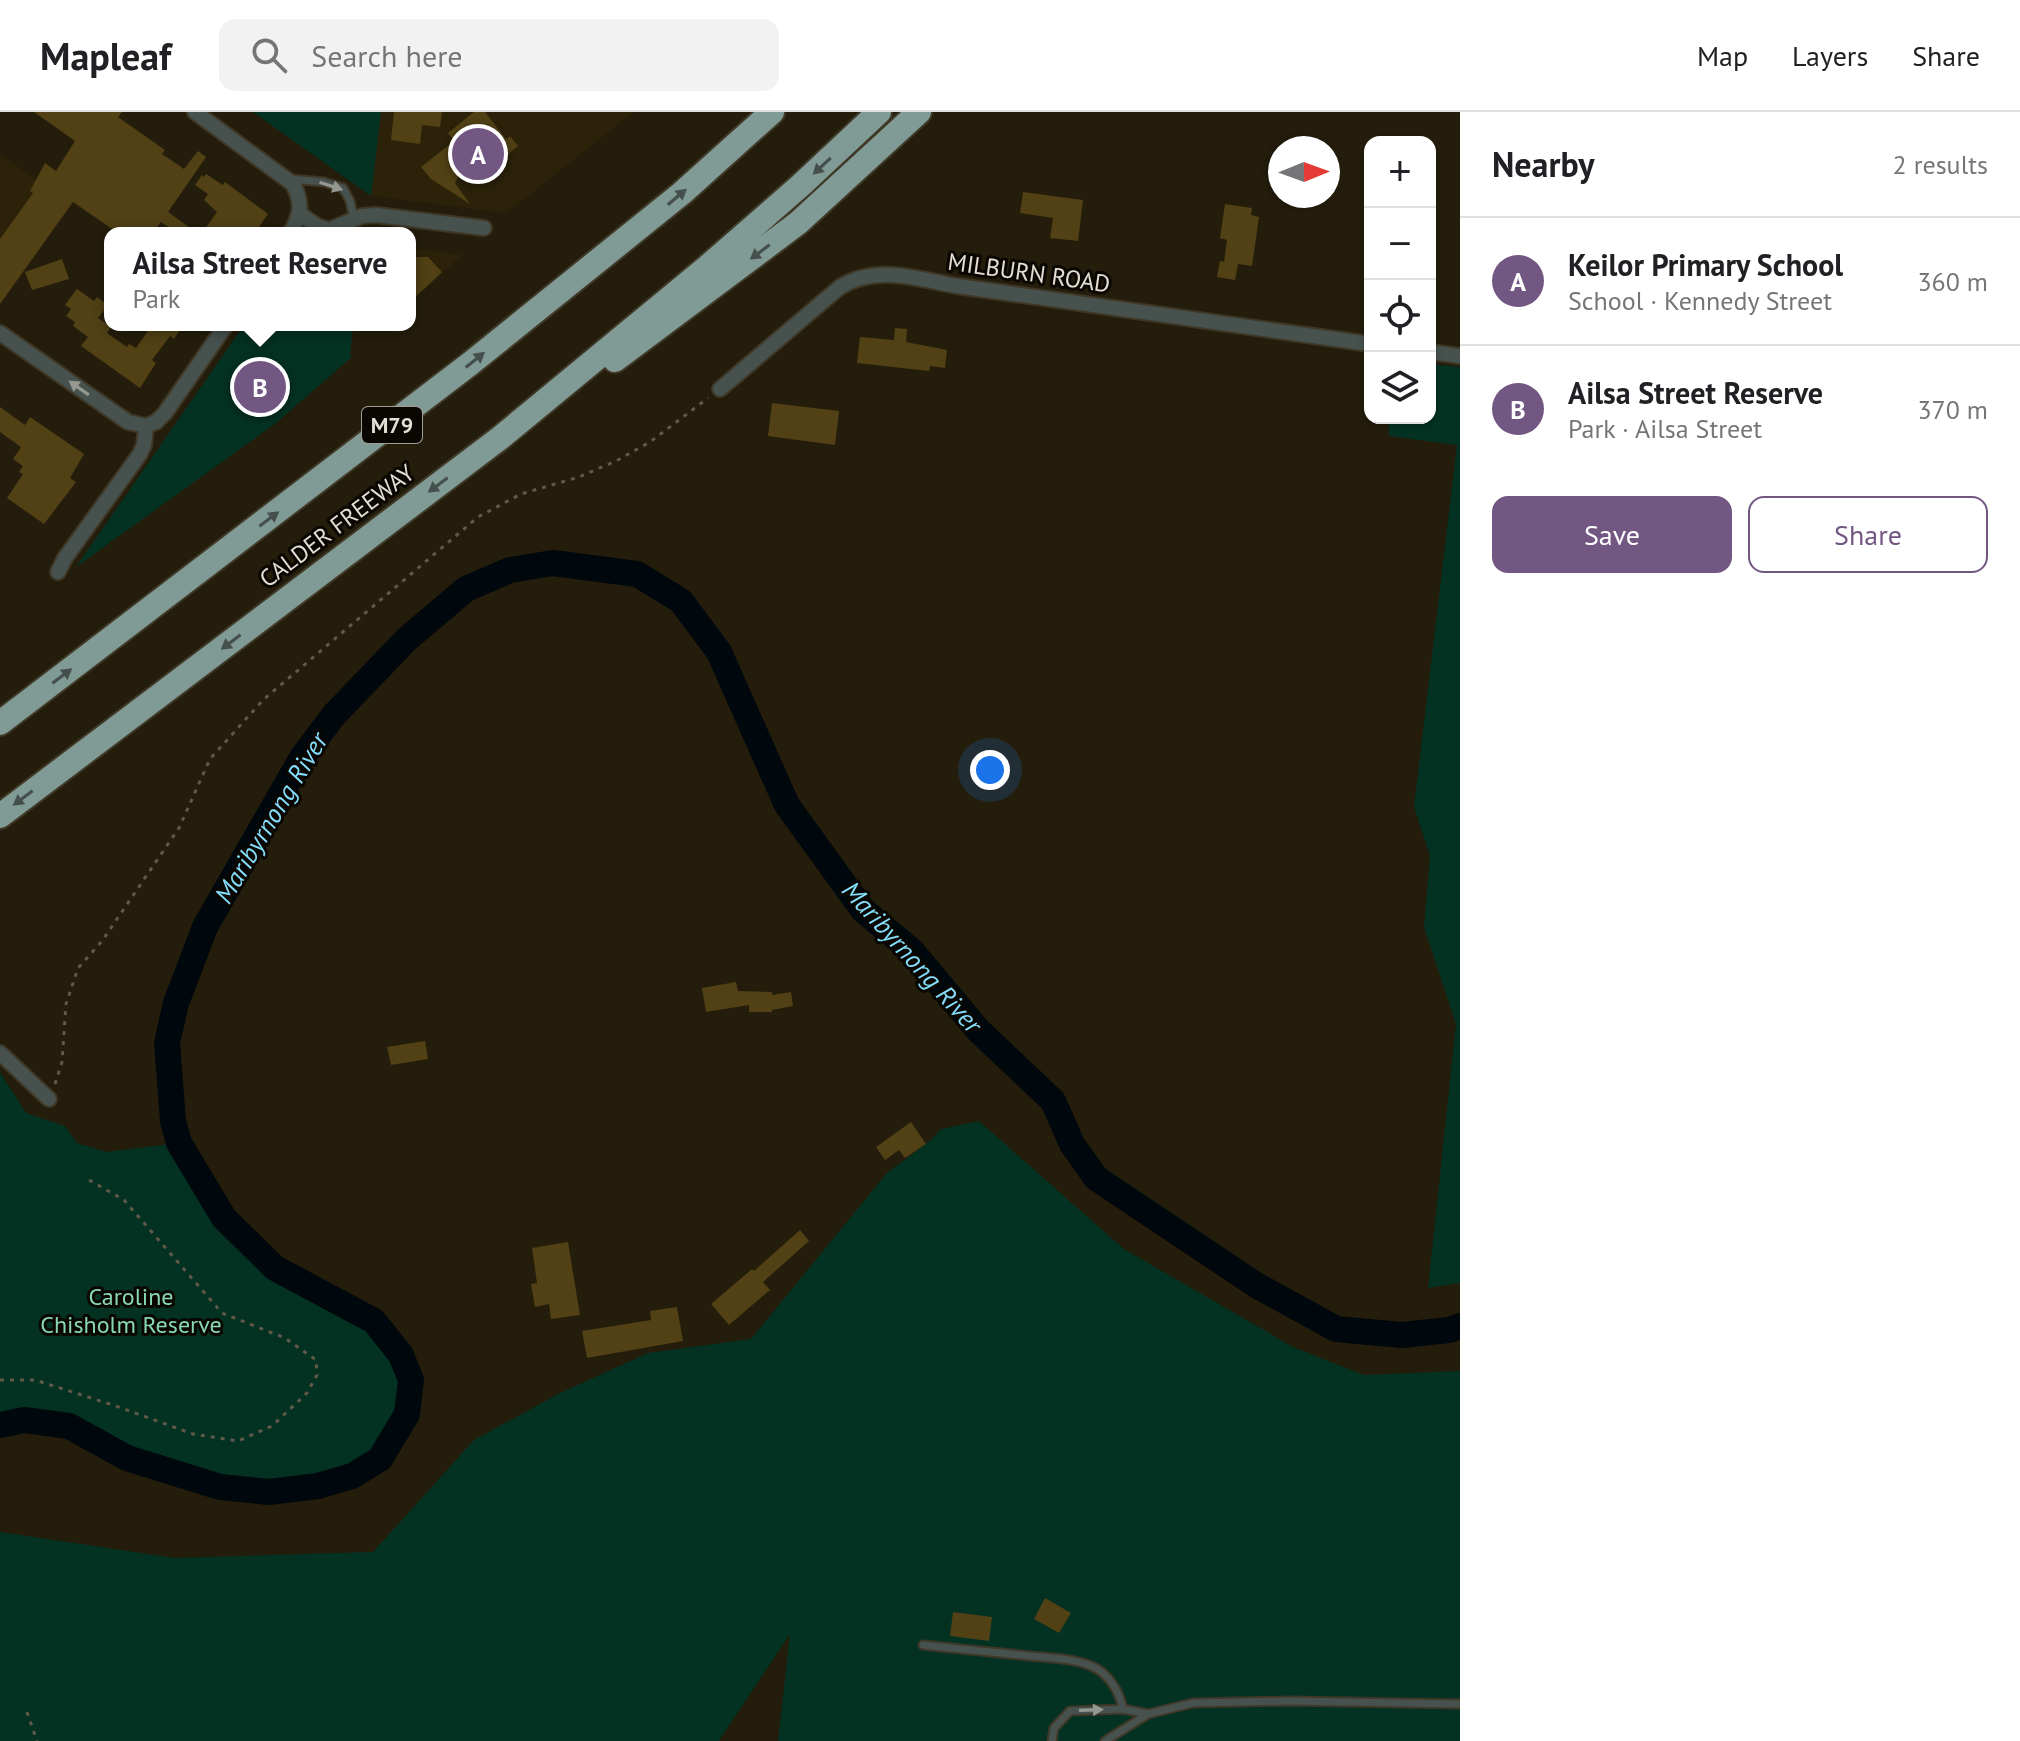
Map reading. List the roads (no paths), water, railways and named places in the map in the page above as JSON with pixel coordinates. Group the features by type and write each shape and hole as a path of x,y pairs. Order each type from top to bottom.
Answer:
{"highway":[{"name":"CALDER FREEWAY","path":"0,723 471,363 682,193 772,112"},
{"name":"CALDER FREEWAY","path":"0,816 500,438 706,268 879,112"},
{"path":"500,438 660,328 798,223 919,112"}],"street":[{"path":"195,112 287,178 299,195 300,214 293,227"},
{"path":"300,214 320,227"},
{"path":"336,227 376,215 484,228"},
{"name":"MILBURN ROAD","path":"720,389 840,287 870,274 891,274 1364,343"},
{"path":"0,333 128,422 146,426 165,413 222,331"},
{"path":"1436,353 1460,356"},
{"path":"58,572 140,454 146,426"},
{"path":"0,1053 49,1099"}],"lane":[{"path":"287,178 324,182 343,188 354,220"},
{"path":"923,1645 1090,1665 1113,1684 1120,1694 1123,1709"},
{"path":"1105,1741 1148,1714 1210,1701 1460,1704"},
{"path":"1052,1741 1054,1728 1070,1711 1123,1709 1148,1714"}],"waterway":[{"name":"Maribyrnong River","path":"0,1425 24,1420 69,1426 127,1458 220,1487 269,1492 318,1486 352,1476 380,1459 407,1414 411,1380 401,1355 374,1321 275,1268 224,1218 179,1143 173,1121 167,1043 176,1003 205,927 303,756 334,715 407,639 466,589 510,570 553,563 637,574 681,601 719,652 787,805 863,910 912,951 978,1030 1053,1101 1072,1144 1096,1178 1256,1285 1336,1329 1402,1335 1460,1326"}],"place":[{"name":"Keilor Primary School","path":"478,154"},
{"name":"Ailsa Street Reserve","path":"260,387"}],"park label":[{"name":"Caroline Chisholm Reserve","path":"131,1311"}]}
